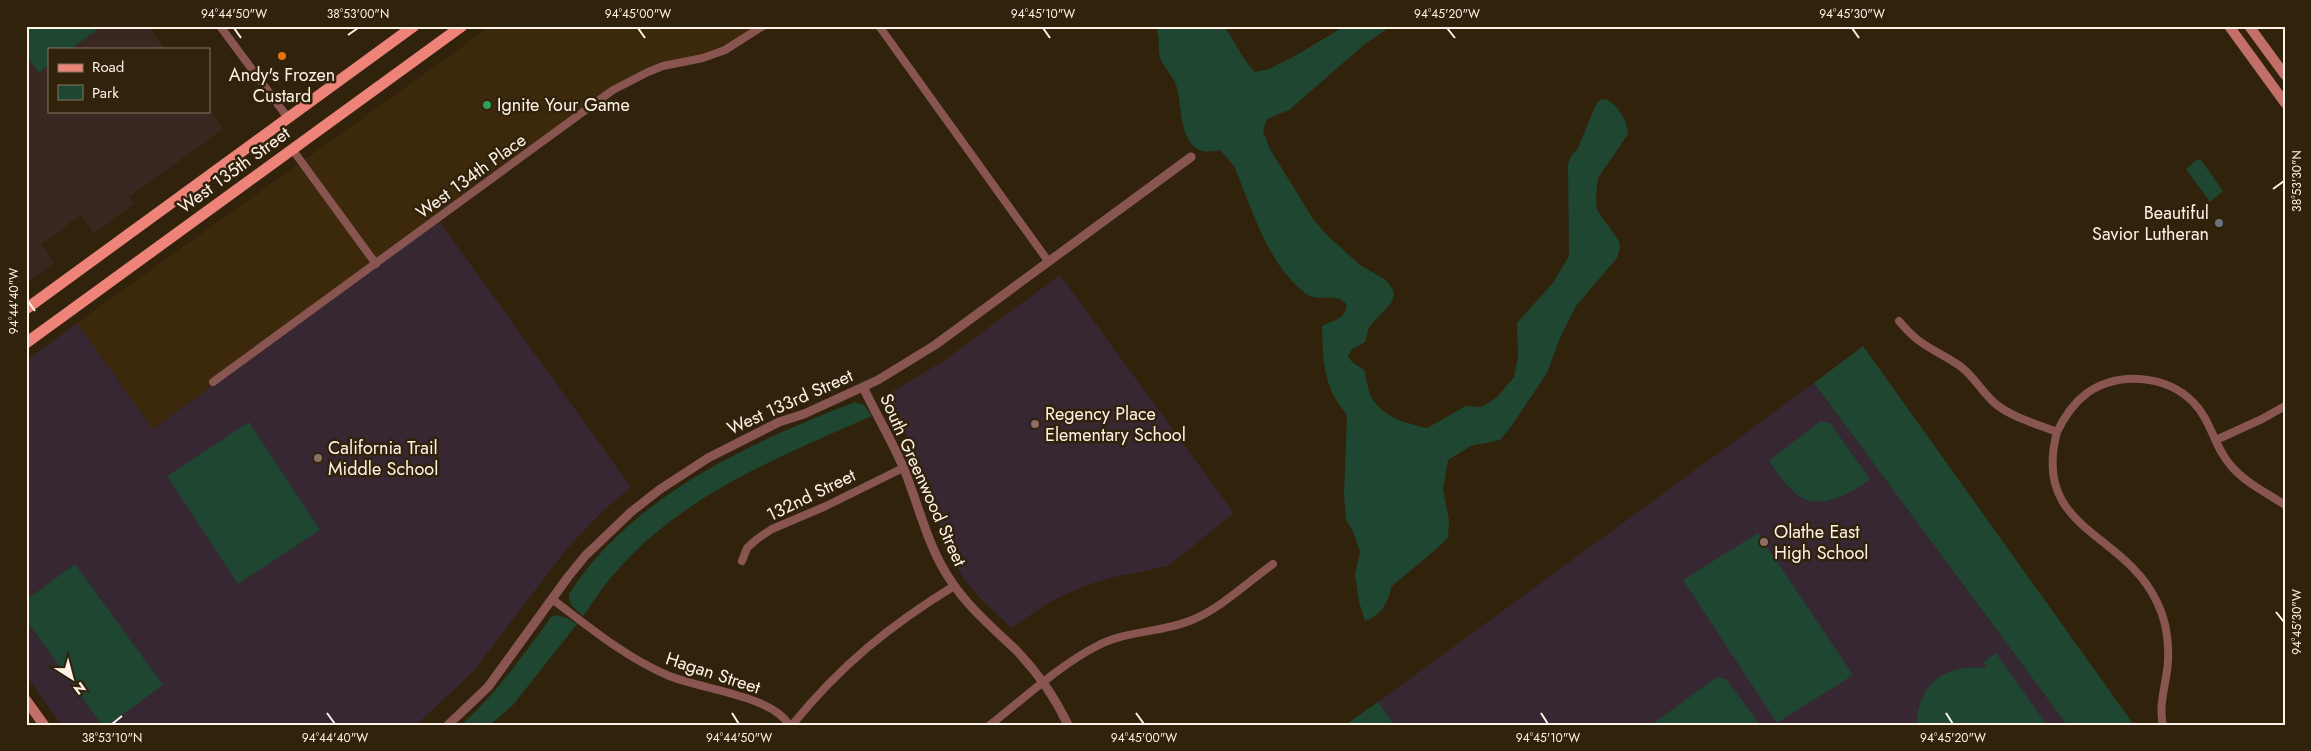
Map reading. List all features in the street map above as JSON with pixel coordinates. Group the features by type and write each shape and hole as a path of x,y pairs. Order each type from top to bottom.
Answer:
{"main road":[{"name":"West 135th Street","path":"26,309 414,26"},
{"name":"West 135th Street","path":"26,343 462,26"},
{"path":"2229,26 2285,103"},
{"path":"2249,26 2285,75"},
{"path":"26,700 44,725"}],"street":[{"path":"220,26 288,118"},
{"name":"West 134th Place","path":"213,382 613,90 648,72 725,50 763,26"},
{"path":"879,26 1048,261"},
{"path":"292,150 376,264"},
{"name":"West 133rd Street","path":"448,725 488,687 568,577 608,533 631,512 708,458 779,422 804,414 863,387 935,345 1191,157"},
{"path":"1899,321 1925,347 1966,371 1998,405 2017,416 2057,432"},
{"path":"2162,725 2161,706 2168,661 2166,632 2161,611 2152,591 2135,568 2077,522 2065,507 2053,477 2051,462 2057,432 2073,406 2088,393 2120,380 2140,379 2170,386 2187,397 2204,415 2223,455 2231,467 2243,478 2285,505"},
{"name":"South Greenwood Street","path":"863,387 903,468 937,556 954,586 976,613 1017,651 1043,683 1068,725"},
{"path":"2216,440 2285,406"},
{"name":"132nd Street","path":"742,561 748,548 772,529 826,506 903,468"},
{"path":"990,725 1075,658 1117,637 1169,627 1192,620 1213,608 1273,564"},
{"path":"791,725 822,689 858,654 906,616 954,586"},
{"name":"Hagan Street","path":"552,600 648,666 668,676 759,703 784,717 791,725"}],"shaded area":[{"path":"102,26 148,26 164,48 72,48"},
{"path":"491,26 763,26 725,50 663,66 593,104 153,429 77,323"},
{"path":"26,56 39,73 48,66 48,112 210,112 210,110 223,129 129,197 134,204 94,233 81,215 41,244 54,263 26,283"},
{"name":"California Trail Middle School","path":"439,221 631,487 603,511 569,546 472,673 416,725 61,725 26,675 26,361 77,323 153,429"},
{"name":"Regency Place Elementary School","path":"1060,275 1234,513 1168,566 1110,578 1079,588 1050,602 1011,628 979,597 966,582 955,564 918,470 914,452 887,395 945,360"},
{"name":"Olathe East High School","path":"1814,383 2067,725 1395,725 1378,702"}],"green space":[{"path":"26,26 102,26 72,48 48,48 48,66 39,73 26,56"},
{"path":"1155,26 1224,26 1255,72 1269,69 1293,57 1345,26 1391,26 1365,44 1289,110 1267,119 1263,131 1270,149 1313,219 1328,236 1360,265 1386,280 1393,290 1394,296 1391,303 1369,327 1365,342 1351,350 1348,356 1352,362 1364,370 1371,396 1381,409 1395,418 1427,428 1466,406 1482,407 1497,397 1514,377 1518,357 1517,323 1552,284 1569,256 1568,164 1571,156 1578,148 1595,106 1600,100 1606,99 1615,105 1622,114 1626,124 1628,134 1598,178 1596,196 1597,210 1619,241 1620,248 1617,258 1576,306 1560,338 1547,373 1500,440 1471,446 1448,460 1443,490 1449,520 1448,538 1391,587 1383,608 1371,619 1365,621 1359,602 1355,574 1360,552 1353,531 1346,520 1344,495 1347,415 1339,405 1329,384 1323,351 1322,326 1341,317 1347,305 1338,298 1310,296 1292,281 1280,267 1262,234 1234,166 1220,150 1207,152 1197,148 1190,142 1182,122 1176,84 1160,57 1158,35"},
{"path":"2197,160 2201,160 2223,191 2210,202 2186,169"},
{"path":"1863,346 2134,725 2067,725 1814,383"},
{"path":"855,402 864,405 872,416 768,463 702,499 642,545 611,578 583,616 573,606 569,594 595,559 626,528 660,501 697,476 735,454 775,435"},
{"path":"1820,421 1830,423 1870,479 1837,498 1817,502 1799,496 1783,480 1769,461"},
{"path":"249,422 320,530 238,584 167,476"},
{"path":"1758,533 1853,675 1777,723 1683,580"},
{"path":"75,564 163,685 108,725 102,725 26,620 26,600"},
{"path":"556,615 567,618 577,624 513,705 490,725 461,725 499,686 552,616"},
{"path":"1996,653 2047,725 1917,725 1918,710 1922,697 1937,678 1948,672 1960,669 1973,667 1987,668 1983,662"},
{"path":"1717,677 1726,679 1760,725 1651,725"},
{"path":"1378,702 1395,725 1345,725"}],"place":[{"name":"Andy's Frozen Custard","path":"282,56"},
{"name":"Ignite Your Game","path":"487,105"},
{"name":"Beautiful Savior Lutheran","path":"2219,223"},
{"name":"Regency Place Elementary School","path":"1035,424"},
{"name":"California Trail Middle School","path":"318,458"},
{"name":"Olathe East High School","path":"1764,542"}]}
